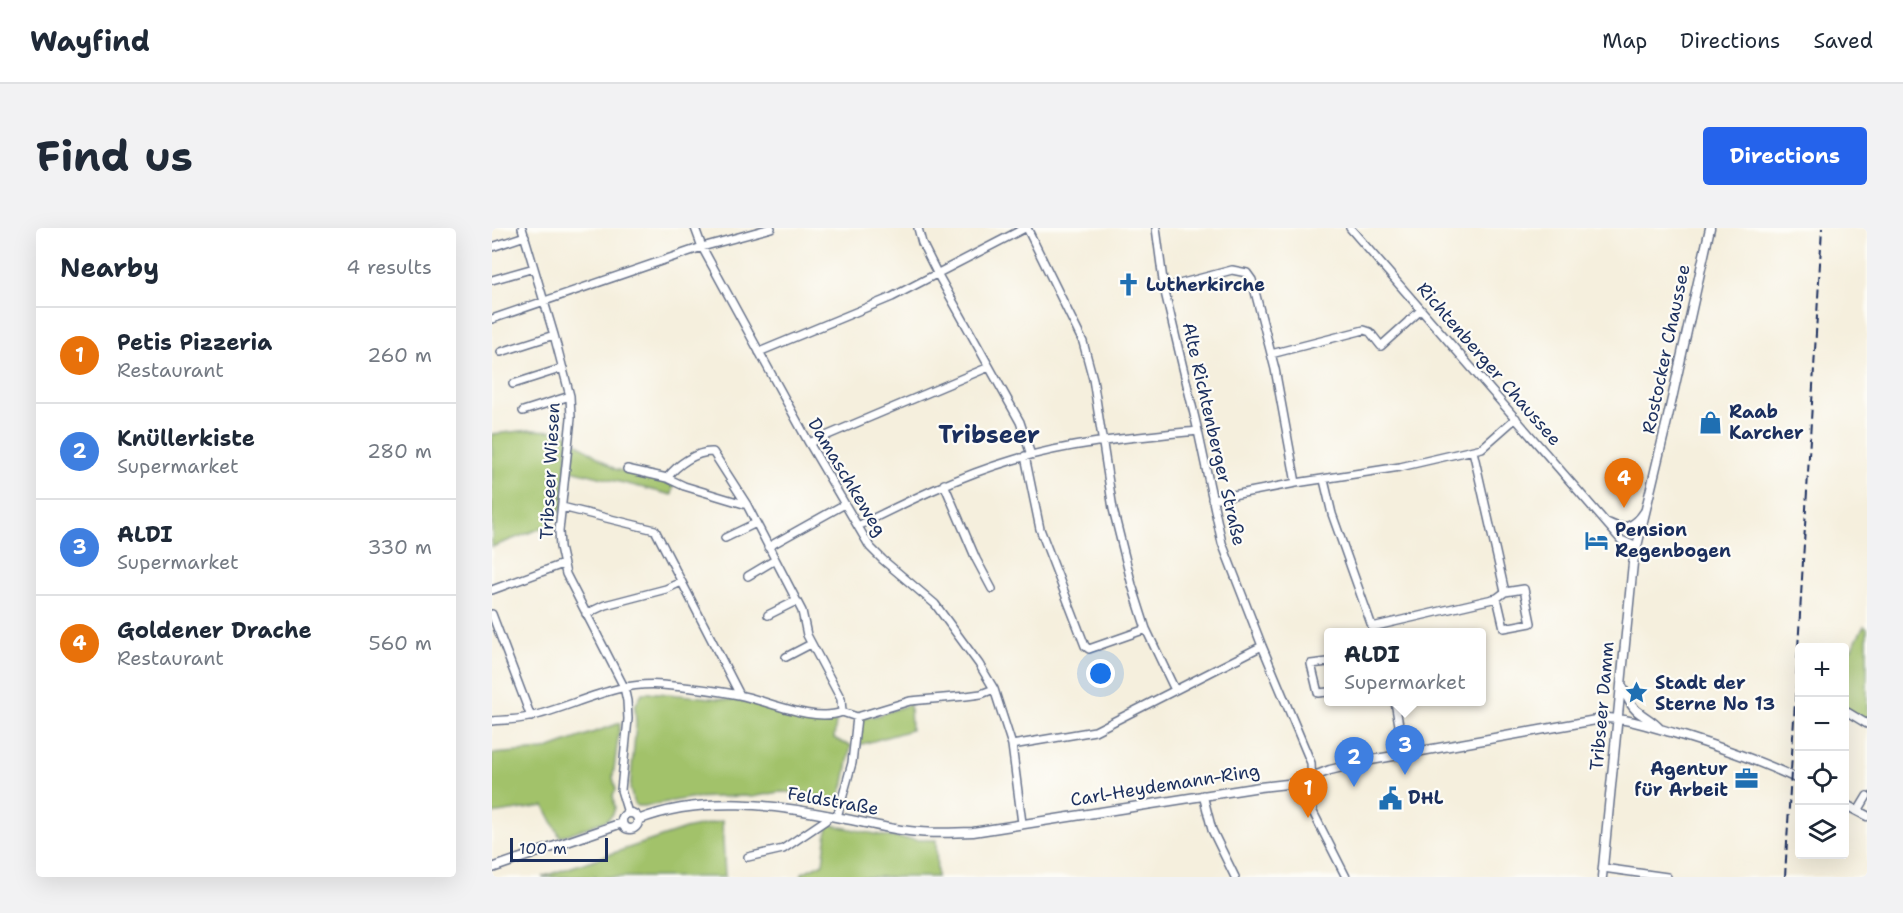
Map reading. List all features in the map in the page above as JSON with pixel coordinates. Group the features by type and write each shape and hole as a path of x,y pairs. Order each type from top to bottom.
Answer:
{"main road":[{"name":"Rostocker Chaussee","path":"1637,547 1710,228"},
{"name":"Tribseer Damm","path":"1602,873 1630,585 1637,547"},
{"path":"1621,681 1627,698 1634,708 1660,729"},
{"name":"Carl-Heydemann-Ring","path":"1022,823 1296,783 1330,770 1404,754 1607,718 1660,729 1756,760 1795,778"},
{"name":"Feldstraße","path":"492,868 622,823 625,827 632,828 638,820 689,808 718,805 773,807 929,833 973,832 1022,823"},
{"path":"1847,805 1867,816"},
{"path":"622,823 623,816 628,813 633,813 638,820"}],"street":[{"name":"Tribseer Wiesen","path":"522,228 570,396 571,418 559,531 563,564 624,687 628,719 621,790 628,813"},
{"name":"Damaschkeweg","path":"695,228 702,247 759,352 870,547 935,604 979,664 994,689 1012,745 1022,823"},
{"path":"492,319 702,247 771,228"},
{"path":"918,228 922,243 937,273 1020,422 1040,529 1085,646 1089,649 1146,629"},
{"path":"759,352 892,297 1026,228 1083,342 1093,379 1113,509 1132,585 1146,629 1175,690"},
{"name":"Alte Richtenberger Straße","path":"1156,228 1164,288 1222,543 1311,763 1313,812 1346,877"},
{"name":"Richtenberger Chaussee","path":"1350,228 1621,540 1637,547"},
{"path":"492,247 525,236"},
{"path":"492,280 534,268"},
{"path":"1164,288 1232,270 1247,273 1252,280 1271,354 1296,483"},
{"path":"1271,354 1364,330 1370,332 1381,346 1421,310"},
{"path":"501,352 554,335"},
{"path":"809,443 989,367"},
{"path":"513,384 563,368"},
{"path":"523,411 570,396"},
{"path":"1212,499 1400,467 1473,451 1482,448 1516,418"},
{"path":"858,526 944,484 1028,456 1104,441 1198,431"},
{"path":"1473,451 1505,592"},
{"path":"667,477 685,462 713,452 747,505 802,611 807,635 841,699 842,712"},
{"path":"627,469 667,477 684,486 747,505"},
{"path":"1324,480 1332,514 1372,628"},
{"path":"944,484 976,559 992,589"},
{"path":"768,547 845,504"},
{"path":"1605,521 1617,527 1628,527 1639,519 1648,504"},
{"path":"562,507 655,530 740,695"},
{"path":"726,538 756,523"},
{"path":"748,576 775,560"},
{"path":"492,590 563,564"},
{"path":"586,614 605,605 666,589 681,582"},
{"path":"1381,628 1497,598 1505,592 1524,589 1531,623 1503,628 1497,598"},
{"path":"768,615 796,601"},
{"path":"492,614 531,717"},
{"path":"786,657 811,644"},
{"path":"1012,745 1095,731 1262,646"},
{"path":"1324,663 1311,664 1318,693 1324,692"},
{"path":"492,721 531,717 580,699 624,687 658,685 740,695 813,714 832,716 842,712 856,717 910,701 981,694 994,689"},
{"path":"1396,706 1404,754"},
{"path":"1849,713 1867,724"},
{"path":"837,817 852,763 856,717"},
{"path":"1203,795 1212,830 1235,877"},
{"path":"1858,811 1867,796"},
{"path":"748,857 783,849 826,820 827,815"},
{"name":"Tribseer Damm","path":"1602,873 1667,877"}],"green space":[{"path":"531,430 555,431 569,435 562,507 547,526 492,547 492,434"},
{"path":"576,442 615,469 674,485 672,495 571,470"},
{"path":"1864,626 1867,628 1867,724 1849,713 1849,653"},
{"path":"642,693 742,701 805,718 836,722 834,738 851,745 838,803 823,805 813,801 811,795 807,793 780,792 752,797 690,798 638,806 634,803 630,789 636,725 635,706"},
{"path":"910,704 911,730 856,746 861,719"},
{"path":"620,723 613,777 616,790 613,795 615,808 607,820 560,837 544,806 492,814 492,754 544,750"},
{"path":"722,821 725,877 542,877 685,829"},
{"path":"828,824 895,837 936,840 937,877 802,877 802,873 823,863"}],"railway":[{"path":"1785,877 1822,228"}],"place":[{"name":"Lutherkirche","path":"1128,285"},
{"name":"Raab Karcher","path":"1711,422"},
{"name":"Goldener Drache","path":"1624,508"},
{"name":"Pension Regenbogen","path":"1597,540"},
{"name":"Stadt der Sterne No 13","path":"1637,693"},
{"name":"ALDI","path":"1405,775"},
{"name":"Agentur für Arbeit","path":"1746,779"},
{"name":"Knüllerkiste","path":"1354,787"},
{"name":"DHL","path":"1390,798"},
{"name":"Petis Pizzeria","path":"1308,818"}],"district":[{"name":"Tribseer","path":"989,435"}]}
